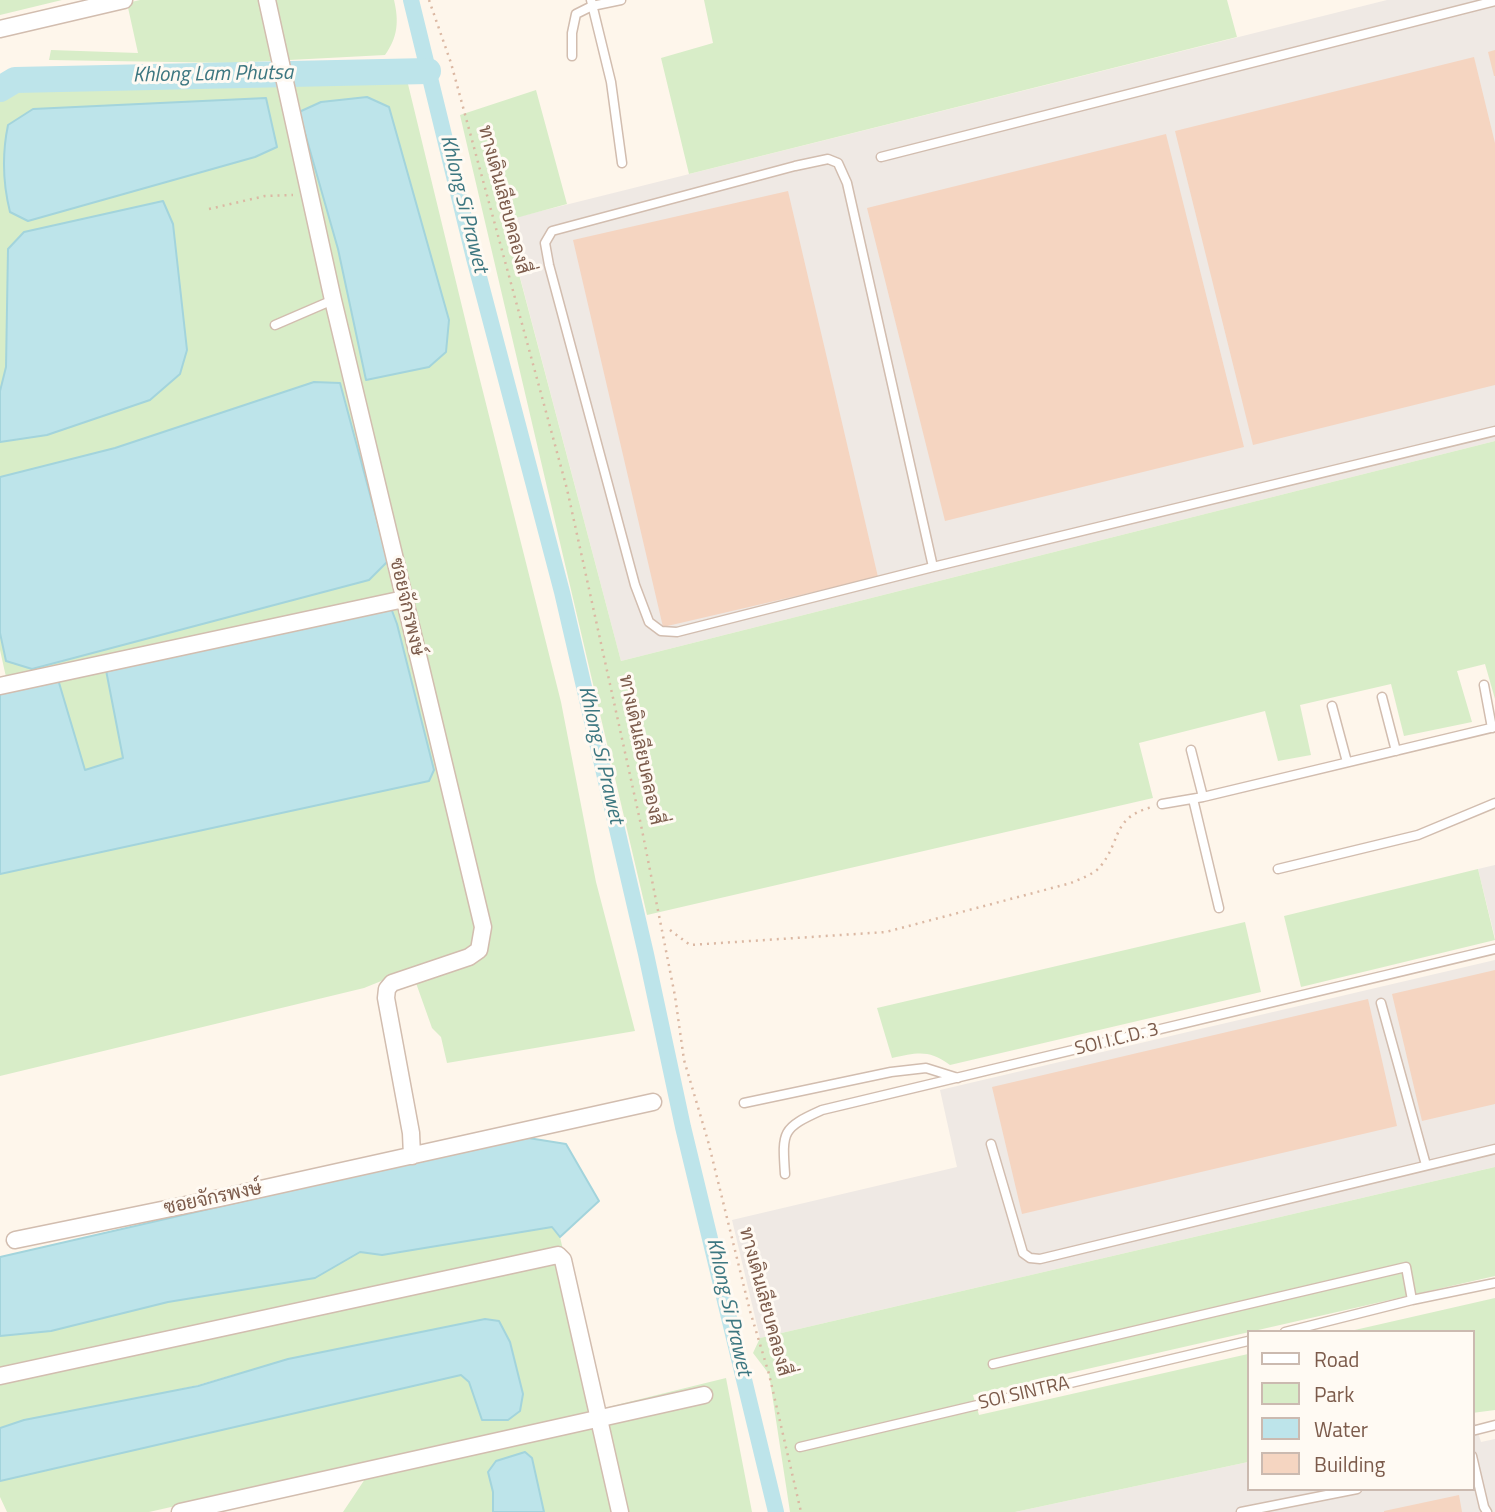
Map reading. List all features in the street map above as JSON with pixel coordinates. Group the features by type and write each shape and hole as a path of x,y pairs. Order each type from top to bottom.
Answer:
{"street":[{"path":"0,29 124,0"},
{"name":"ซอยจักรพงษ์","path":"267,0 333,300 482,927 479,950 469,957 392,983 387,989 386,998 411,1132 412,1156"},
{"path":"0,686 404,598"},
{"name":"ซอยจักรพงษ์","path":"15,1240 653,1102"},
{"path":"0,1376 558,1255 563,1260 620,1512"},
{"path":"180,1512 704,1395"}],"lane":[{"path":"572,56 572,33 576,14 591,3 621,0"},
{"path":"880,157 1495,1"},
{"path":"591,3 611,82 622,163"},
{"path":"933,567 847,183 838,163 828,159 795,166 552,230 545,243 549,265 635,585 649,622 662,631 677,632 1495,431"},
{"path":"275,325 333,300"},
{"path":"1162,804 1203,797 1493,727 1484,685"},
{"path":"1382,697 1396,751"},
{"path":"1332,706 1347,762"},
{"path":"1191,750 1203,797"},
{"path":"1193,799 1219,908"},
{"path":"1278,869 1418,835 1495,803"},
{"name":"SOI I.C.D. 3","path":"785,1174 783,1142 789,1129 795,1122 822,1110 1495,949"},
{"path":"1381,1003 1426,1165"},
{"path":"744,1103 891,1072 926,1068 958,1078"},
{"path":"990,1144 1023,1254 1040,1259 1495,1149"},
{"path":"993,1364 1406,1268 1412,1300"},
{"path":"1293,1330 1412,1300 1495,1283"},
{"name":"SOI SINTRA","path":"800,1447 1246,1341"},
{"path":"1474,1430 1495,1425"},
{"path":"1474,1464 1487,1512"},
{"path":"1241,1512 1347,1491"}],"path":[{"name":"ทางเดินเลียบคลองสี่","path":"429,0 451,62 567,489 609,670 675,996 684,1060 769,1374 800,1512"},
{"path":"209,209 265,196 310,195"},
{"path":"670,930 690,945 886,932 1071,883 1099,868 1123,822 1136,811 1162,804"}],"shaded area":[{"path":"1387,0 1495,0 1495,441 621,661 505,220"},
{"path":"1495,865 1495,938 1478,869"},
{"path":"1495,960 1495,1167 760,1338 732,1220 957,1167 940,1090"},
{"path":"1474,1419 1481,1442 1495,1439 1495,1512 1015,1512 1246,1462 1246,1491 1474,1491"}],"green space":[{"path":"0,0 62,0 0,15"},
{"path":"140,0 394,0 396,29 393,42 385,55 232,63 49,60 51,50 138,53 127,3"},
{"path":"704,0 1227,0 1237,37 689,174 661,58 713,43"},
{"path":"407,80 561,702 596,882 635,1031 447,1063 441,1037 432,1028 411,969 364,988 0,1076 0,874 429,781 105,665 123,758 85,770 57,676 6,677 0,650 0,633 6,661 32,669 368,580 388,560 115,448 0,477 0,442 47,435 173,224 163,201 24,232 9,248 6,367 0,391 0,97 11,90","holes":["277,147 255,157 28,221","338,249 429,366 366,380"]},
{"path":"536,90 567,204 505,221 621,661 1495,441 1495,699 1485,664 1457,671 1472,722 1404,736 1391,684 1300,705 1311,755 1278,761 1265,711 1139,743 1153,798 647,915 460,115"},
{"path":"1478,869 1495,940 1301,987 1284,916"},
{"path":"1245,922 1261,992 950,1065 929,1054 892,1058 877,1008"},
{"path":"1495,1167 1495,1276 1258,1330 1246,1330 1246,1333 973,1395 979,1415 1246,1354 1246,1462 1015,1512 790,1512 769,1374 753,1353 760,1338"},
{"path":"553,1227 560,1237 600,1409 726,1378 752,1512 625,1512 600,1410 149,1512 7,1512 0,1497 0,1481 23,1475 462,1375 469,1381 482,1419 520,1411 523,1394 510,1342 499,1321 485,1319 288,1359 198,1385 24,1420 0,1428 0,1336 51,1331 168,1302 315,1278 360,1252 382,1255"},
{"path":"1495,1298 1495,1410 1474,1413 1474,1330 1355,1330"},
{"path":"595,1427 615,1512 544,1512 532,1458 525,1452 496,1461 488,1472 493,1492 493,1512 343,1512 365,1479"}],"water":[{"path":"367,97 389,107 449,320 446,352 429,367 366,380 338,249 299,112 321,102"},
{"path":"266,98 277,147 255,157 28,221 10,212 4,169 8,125 33,109"},
{"path":"163,201 173,224 187,350 180,374 150,400 47,435 0,442 0,391 6,367 8,249 24,232"},
{"path":"314,382 340,383 388,561 369,580 32,669 6,661 0,633 0,477 115,448"},
{"path":"388,600 397,624 434,770 429,781 0,874 0,692 57,676 85,770 123,758 105,665"},
{"path":"522,1137 566,1144 599,1201 560,1237 552,1227 382,1255 360,1252 315,1278 168,1302 51,1331 0,1336 0,1257"},
{"path":"485,1319 499,1321 510,1342 523,1394 520,1411 508,1420 482,1420 469,1382 461,1375 0,1481 0,1428 24,1420 198,1386 288,1359"},
{"path":"525,1452 532,1458 544,1512 493,1512 493,1492 488,1472 496,1461"}],"building":[{"path":"1495,50 1495,76 1494,76 1488,52"},
{"path":"1474,57 1495,143 1495,385 1253,445 1175,131"},
{"path":"1166,134 1244,447 945,521 867,208"},
{"path":"788,191 878,577 663,627 573,240"},
{"path":"1495,970 1495,1104 1422,1121 1392,994"},
{"path":"1368,999 1397,1126 1022,1214 992,1087"},
{"path":"1459,1495 1462,1512 1384,1512 1384,1511"}],"waterway":[{"name":"Khlong Si Prawet","path":"411,0 474,258 562,592 683,1127 776,1512"},
{"name":"Khlong Lam Phutsa","path":"0,89 15,80 428,71"}]}
